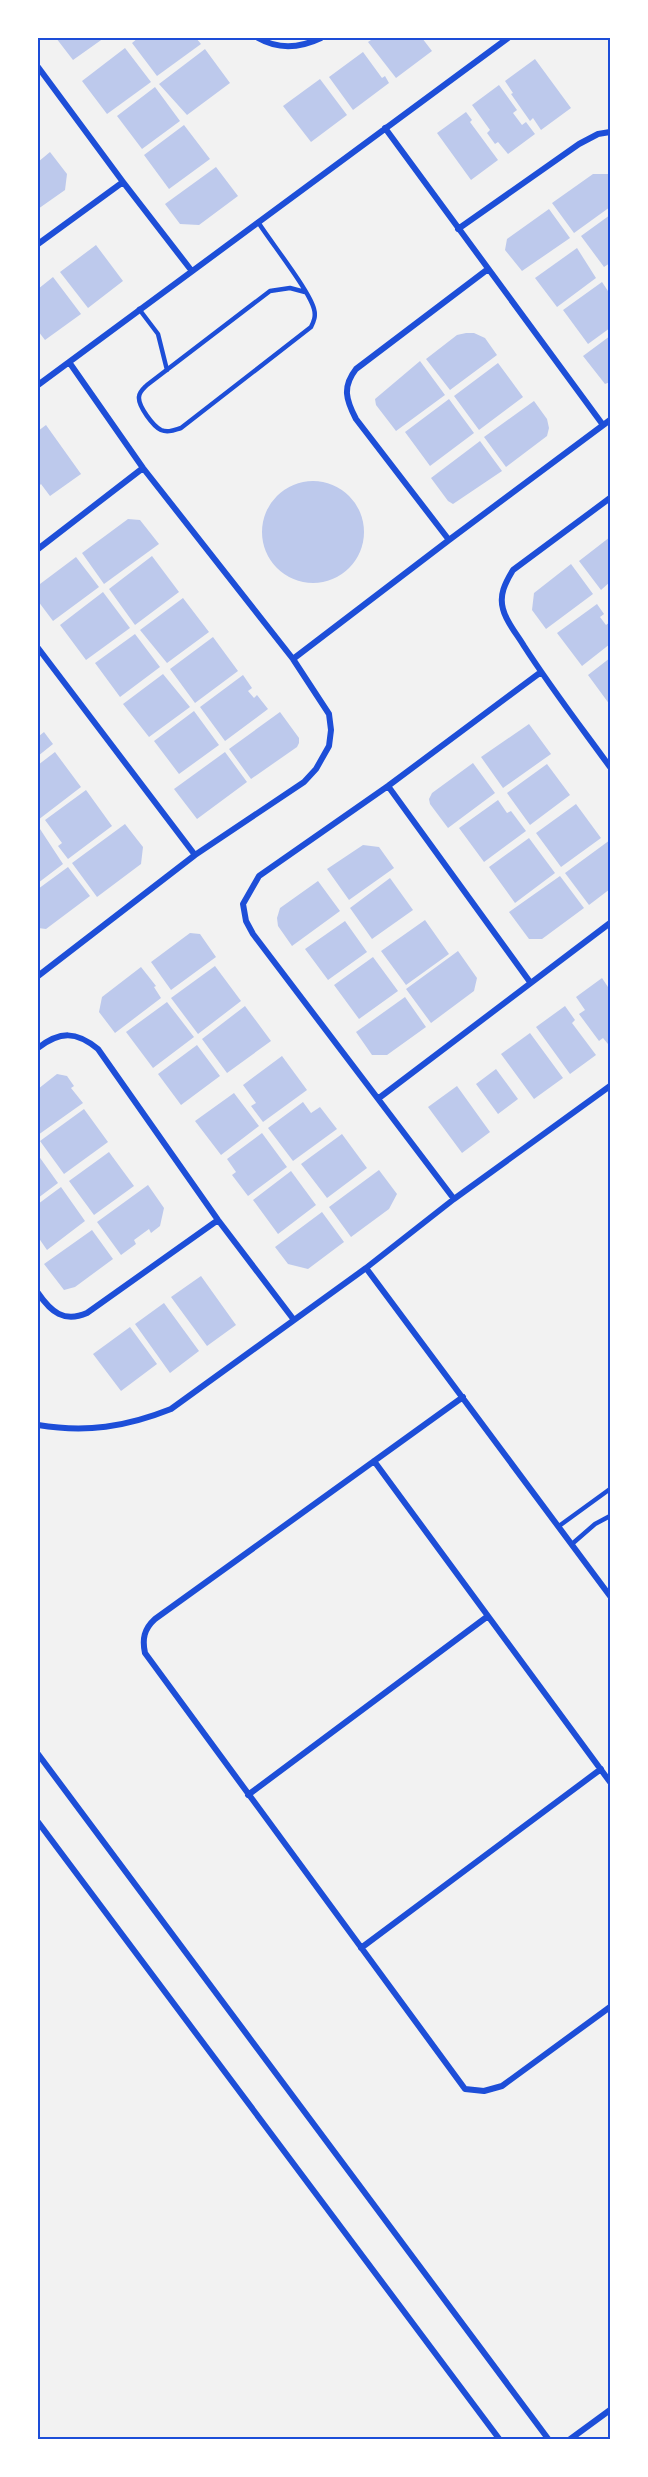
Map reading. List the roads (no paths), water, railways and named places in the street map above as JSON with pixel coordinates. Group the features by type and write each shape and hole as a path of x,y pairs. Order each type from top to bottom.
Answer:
{"street":[{"path":"258,38 278,46 297,47 321,38"},
{"path":"38,385 508,38"},
{"path":"38,67 191,270"},
{"path":"385,128 603,425"},
{"path":"458,229 579,144 598,134 610,132"},
{"path":"38,244 123,182"},
{"path":"449,540 356,420 348,404 345,389 348,379 356,369 488,269"},
{"path":"39,972 195,855 304,782 316,769 329,746 331,730 329,714 293,659 143,468 69,362"},
{"path":"293,659 610,420"},
{"path":"38,549 143,468"},
{"path":"610,498 513,570 505,583 501,596 503,609 540,672 610,767"},
{"path":"38,648 195,855"},
{"path":"454,1199 253,934 246,921 243,904 259,876 388,786 540,672"},
{"path":"388,786 530,982"},
{"path":"379,1098 610,922"},
{"path":"38,1048 50,1039 75,1035 87,1040 98,1049 218,1220 294,1320"},
{"path":"38,1425 71,1429 109,1427 138,1422 171,1409 366,1268 454,1199 610,1086"},
{"path":"38,1293 54,1313 64,1317 78,1317 218,1220"},
{"path":"366,1268 610,1596"},
{"path":"463,1397 155,1619 146,1630 143,1645 145,1653 465,2089 484,2091 502,2086 610,2007"},
{"path":"374,1461 610,1782"},
{"path":"248,1795 488,1616"},
{"path":"38,1754 549,2439"},
{"path":"361,1948 601,1769"},
{"path":"38,1822 500,2439"},
{"path":"569,2439 610,2410"}],"lane":[{"path":"258,222 314,307 314,320 311,327 180,428 171,432 156,426 140,405 139,398 147,385 270,291 290,288 304,292"},
{"path":"139,309 158,333 167,370"},
{"path":"559,1526 610,1489"},
{"path":"572,1544 594,1524 610,1516"}]}
